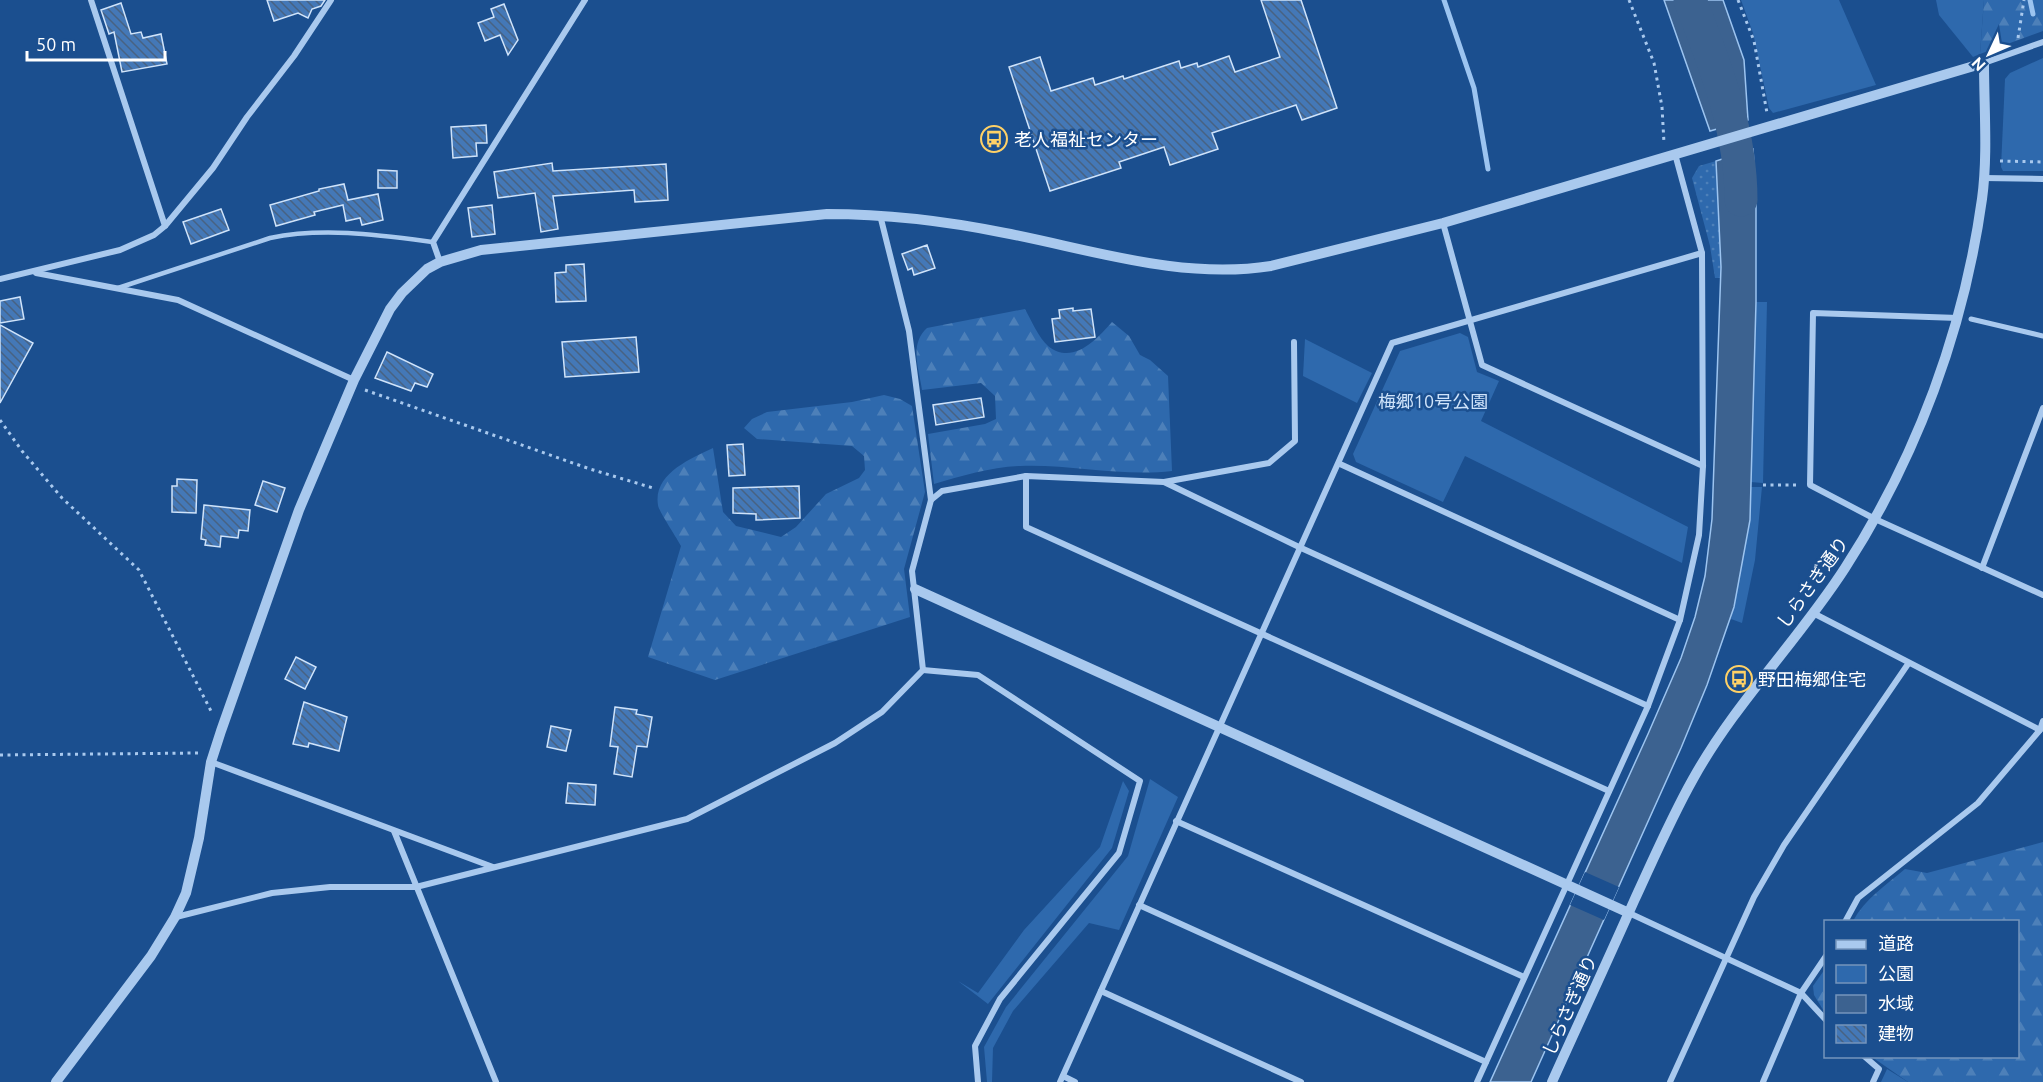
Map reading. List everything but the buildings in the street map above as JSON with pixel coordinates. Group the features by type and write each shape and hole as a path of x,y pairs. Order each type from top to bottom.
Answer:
{"street":[{"path":"92,0 165,226"},
{"path":"0,279 120,250 154,235 165,226 213,168 247,117 294,56 331,0"},
{"path":"440,262 433,242 584,0"},
{"path":"56,1082 151,956 175,917 186,893 197,849 213,757 300,510 354,380 390,309 402,293 440,262 481,250 827,214 879,214 1003,232 1158,265 1216,272 1271,267 1443,223 1984,63 2043,42"},
{"name":"しらさぎ通り","path":"1552,1082 1694,777 1732,719 1845,569 1875,519 1911,446 1938,379 1958,318 1971,262 1984,178 1984,63"},
{"path":"1477,1082 1524,977 1573,887 1609,791 1648,706 1680,620 1699,535 1703,466 1702,253 1670,156"},
{"path":"1984,178 2043,179"},
{"path":"175,917 273,893 330,887 416,887 687,819 835,743 882,712 923,670 912,571 931,500 909,331 879,214"},
{"path":"1443,223 1482,365 1703,466"},
{"path":"1075,1082 1061,1079 1299,547 1340,464 1392,343 1702,253"},
{"path":"32,272 178,300 354,380"},
{"path":"1958,318 1813,313 1810,485 1875,519 2043,595"},
{"path":"1971,319 2043,336"},
{"path":"931,500 942,491 1026,476 1164,483 1269,463 1295,441 1294,342"},
{"path":"1982,568 2043,408"},
{"path":"1340,464 1680,620"},
{"path":"1026,476 1026,527 1609,791"},
{"path":"1164,483 1648,706"},
{"path":"915,589 1219,725 1727,958 1801,993 1824,1018"},
{"path":"1813,613 1908,664 2040,730"},
{"path":"1670,1082 1755,897 1784,845 1908,664"},
{"path":"923,670 978,675 1140,781 1119,853 1000,999 975,1046 978,1082"},
{"path":"1846,920 1858,898 1978,803 2040,730 2043,721"},
{"path":"213,757 394,831 494,867"},
{"path":"1176,821 1524,977"},
{"path":"394,831 496,1082"},
{"path":"1138,905 1486,1062"},
{"path":"1762,1082 1801,993 1824,959"},
{"path":"1101,991 1301,1082"},
{"path":"1866,1058 1879,1069 1873,1082"}],"lane":[{"path":"116,289 270,238 296,233 323,232 433,242"}],"path":[{"path":"1629,0 1654,63 1670,156"},
{"path":"1738,0 1754,41 1765,128"},
{"path":"2016,52 2024,0"},
{"path":"1998,161 2043,162"},
{"path":"354,380 364,390 375,394 590,470 653,488"},
{"path":"0,420 22,452 62,498 139,570 221,731"},
{"path":"1762,485 1810,485"},
{"path":"0,755 213,757"}],"green space":[{"path":"1741,0 1839,0 1876,85 1773,113 1769,108 1753,33"},
{"path":"1936,0 1984,0 1980,54 1973,57 1939,15"},
{"path":"1984,0 2043,0 2043,31 1980,54"},
{"path":"2043,58 2043,171 2003,171 2001,167 2005,79 2010,73"},
{"path":"1716,161 1721,220 1721,278 1715,278 1710,246 1692,178 1699,166"},
{"path":"1756,302 1767,302 1763,483 1750,482"},
{"path":"1025,309 1045,343 1057,351 1066,353 1084,348 1112,322 1129,336 1140,355 1150,360 1168,376 1172,471 1115,472 1020,466 988,470 934,484 928,434 985,424 996,419 995,396 981,383 922,390 917,357 921,334 927,328"},
{"name":"梅郷10号公園","path":"1460,333 1468,337 1477,372 1499,381 1481,421 1688,527 1682,563 1465,456 1443,502 1356,462 1353,454 1400,351"},
{"path":"1305,339 1372,373 1357,403 1303,376"},
{"path":"884,395 900,399 912,406 925,492 904,569 910,617 715,680 648,657 681,546 658,505 658,494 667,476 684,463 713,448 723,512 736,526 781,537 796,527 826,494 859,478 865,470 864,456 852,446 757,439 744,428 752,419 767,412 852,402"},
{"path":"1750,487 1762,487 1755,560 1742,623 1731,619 1750,520"},
{"path":"1150,779 1178,797 1119,930 1089,923 1013,1011 993,1048 992,1082 987,1082 984,1047 1006,1007 1128,856"},
{"path":"1123,781 1129,791 1112,848 988,1004 958,981 978,993 1024,930 1100,847"},
{"path":"2043,842 2043,1082 1908,1082 1873,1058 2019,1058 2019,920 1854,920 1870,899 1905,869 1927,873"},
{"path":"1824,970 1824,1011 1814,995 1813,986"},
{"path":"1887,1069 1908,1082 1881,1082"}],"water":[{"path":"1664,0 1723,0 1744,60 1748,120 1710,131"},
{"path":"1753,149 1756,194 1756,302 1750,520 1734,607 1707,685 1681,748 1531,1082 1490,1082 1648,734 1681,658 1695,617 1705,576 1712,519 1721,267 1716,161"}],"pier":[{"path":"1585,872 1619,887 1604,920 1570,905"}],"waterway":[{"path":"1444,0 1474,88 1488,169"},
{"path":"1690,0 1725,98 1737,148 1741,200"},
{"path":"2030,0 2033,14"}],"place":[{"name":"老人福祉センター","path":"994,139"},
{"name":"野田梅郷住宅","path":"1739,679"}]}
